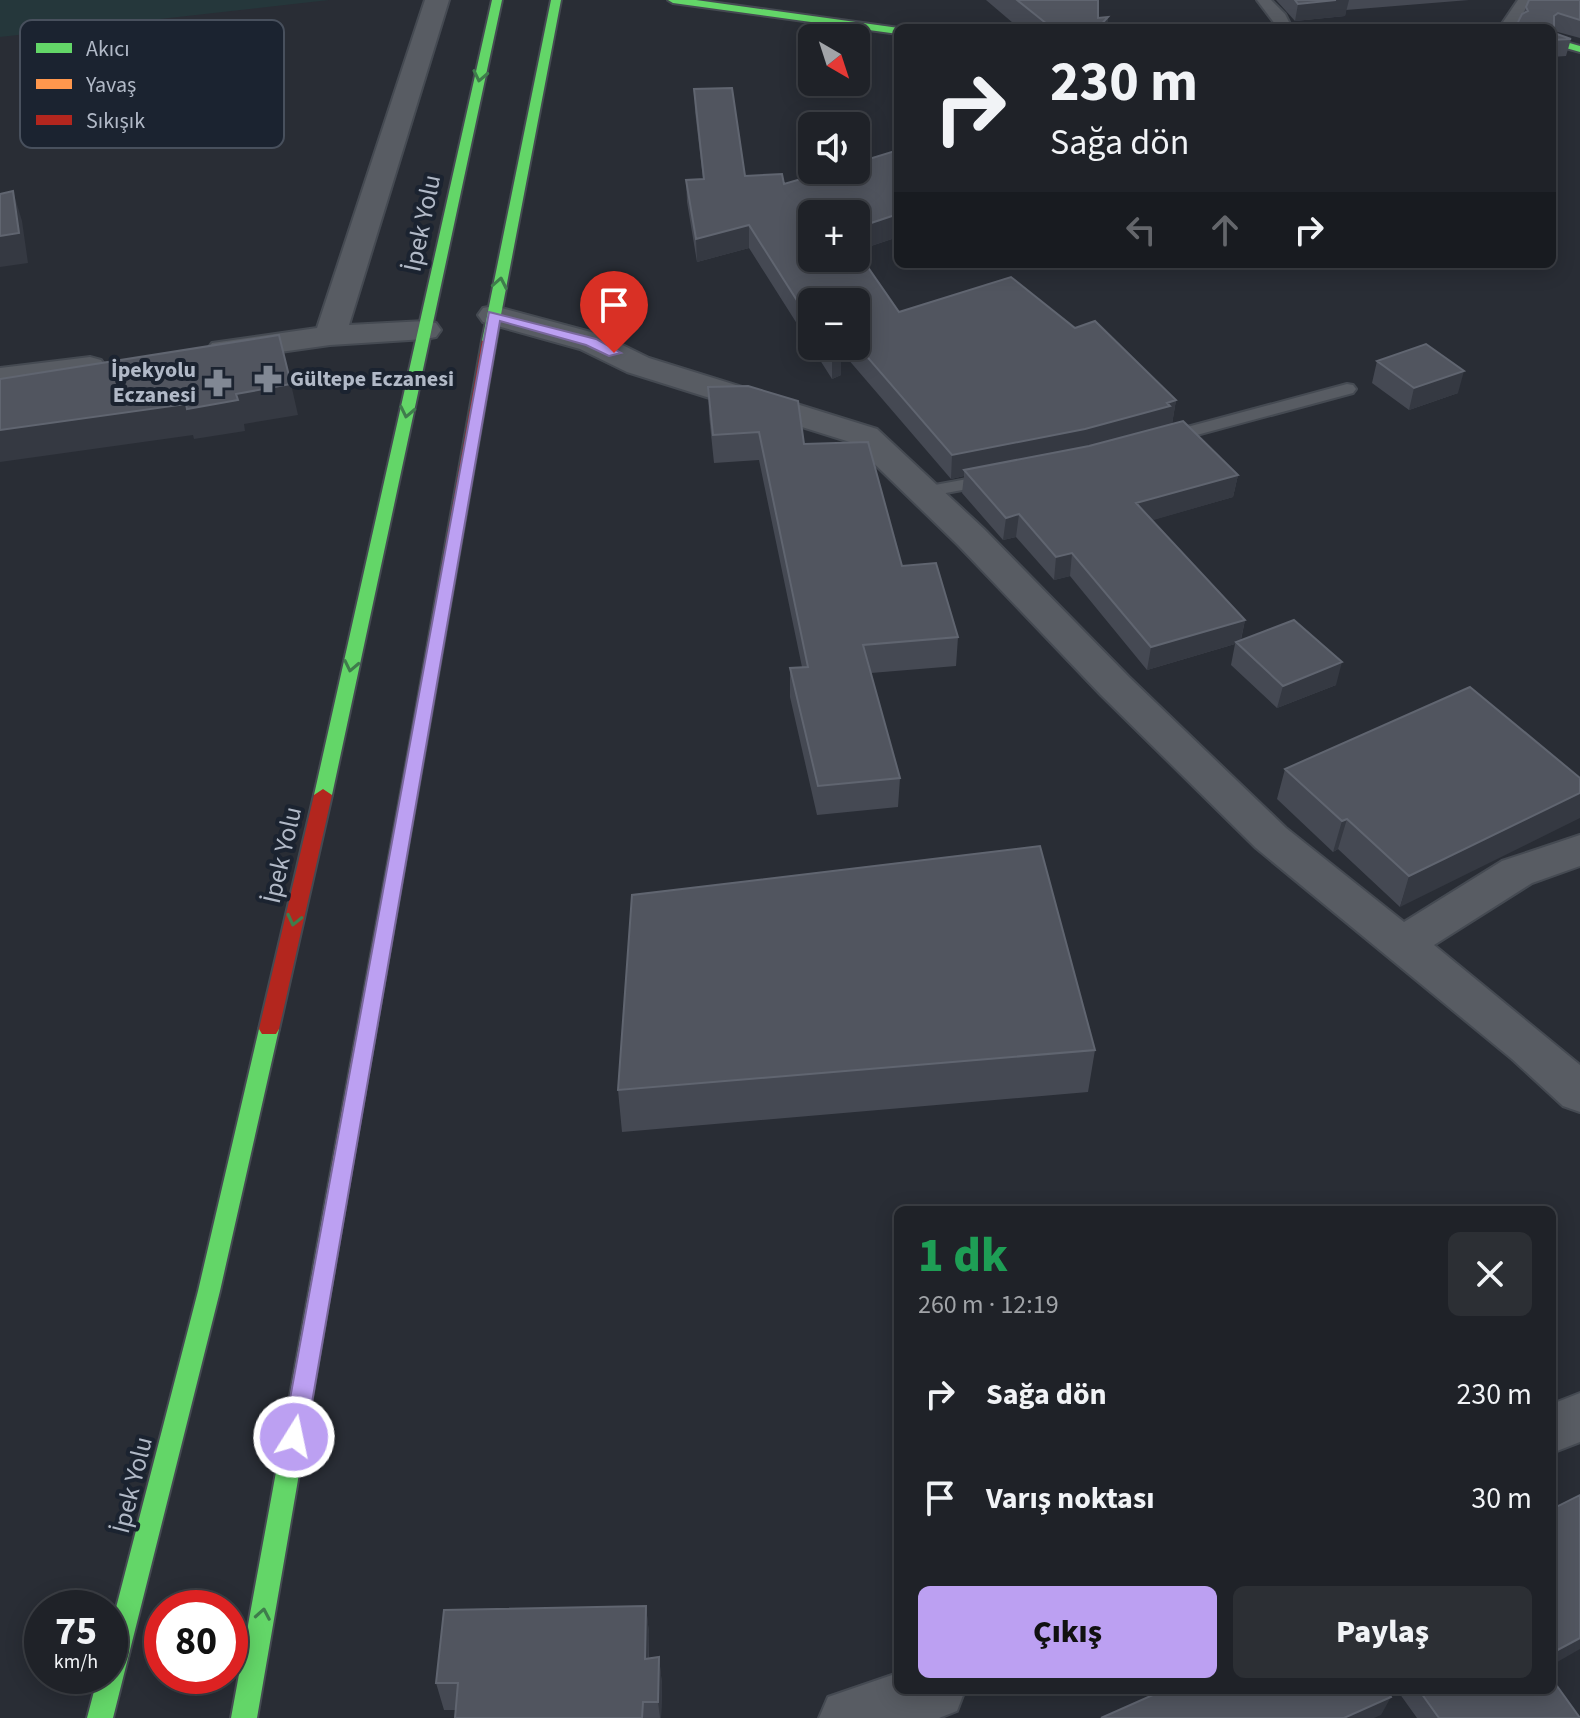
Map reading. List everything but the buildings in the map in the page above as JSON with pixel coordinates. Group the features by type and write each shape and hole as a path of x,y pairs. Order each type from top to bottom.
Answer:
{"main road":[{"name":"İpek Yolu","path":"100,1718 209,1291 497,0"},
{"path":"244,1718 494,315 556,0"},
{"path":"673,0 894,30"},
{"path":"1556,42 1580,49"}],"street":[{"path":"330,336 437,0"},
{"path":"494,315 591,342 638,365 865,436 1271,838 1404,943 1580,1093"},
{"path":"188,355 330,336 425,330"},
{"path":"0,378 125,363"},
{"path":"1404,943 1517,872 1580,850"},
{"path":"1556,1427 1580,1417"},
{"path":"849,1718 924,1694"}],"lane":[{"path":"1264,0 1283,24"},
{"path":"1509,24 1525,0"},
{"path":"1143,445 1347,389"},
{"path":"924,492 1012,475"}],"shaded area":[{"path":"0,0 329,0 151,20 20,20 20,35 0,37"}],"traffic: fast":[{"path":"323,795 497,0"},
{"path":"489,341 556,0"},
{"path":"673,0 894,30"},
{"path":"1556,42 1580,49"},
{"path":"100,1718 209,1291 269,1029"},
{"path":"244,1718 342,1166"}],"traffic: slow":[{"path":"342,1166 421,727"}],"traffic: jam":[{"path":"421,727 489,341"},
{"path":"269,1029 323,795"}],"place":[{"name":"Gültepe Eczanesi","path":"268,379"},
{"name":"İpekyolu Eczanesi","path":"218,383"}],"route":[{"path":"294,1437 494,315 591,342 614,353"}]}
